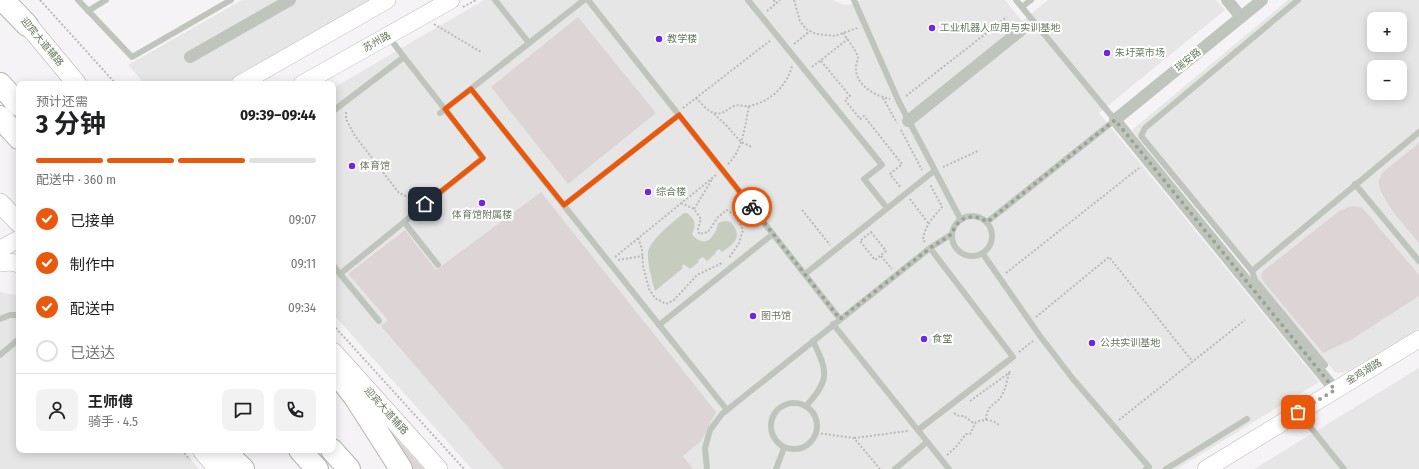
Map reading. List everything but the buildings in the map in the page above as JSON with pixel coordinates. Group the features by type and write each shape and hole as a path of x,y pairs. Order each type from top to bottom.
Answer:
{"highway":[{"path":"3,0 27,25"},
{"path":"0,84 16,102"},
{"path":"0,117 16,135"},
{"path":"336,373 354,396 401,469"},
{"path":"226,453 244,469"},
{"path":"303,453 317,469"},
{"path":"335,453 349,469"}],"main road":[{"name":"迎宾大道辅路","path":"8,0 74,81"},
{"path":"245,81 387,0"},
{"name":"苏州路","path":"307,81 451,0"},
{"path":"0,249 16,241"},
{"path":"0,263 10,262 16,263"},
{"name":"金鸡湖路","path":"1206,469 1419,338"},
{"name":"迎宾大道辅路","path":"336,355 438,469"},
{"path":"205,453 218,469"}],"street":[{"path":"190,57 290,0"},
{"path":"1227,0 1241,17"},
{"name":"瑞安路","path":"1115,120 1262,0"},
{"path":"908,121 1020,31"},
{"path":"1115,120 1335,390"}],"lane":[{"path":"78,0 132,57 231,0"},
{"path":"88,11 106,0"},
{"path":"495,0 529,43"},
{"path":"442,111 584,0"},
{"path":"588,0 840,319"},
{"path":"748,0 882,165 864,179 887,208"},
{"path":"854,0 908,121 961,220"},
{"path":"987,222 1115,120 1016,0"},
{"path":"1022,7 1031,0"},
{"path":"1298,0 1145,128 1141,133 1142,138 1252,271 1255,280 1325,365"},
{"path":"340,274 483,158 442,111 388,35"},
{"path":"336,109 404,56"},
{"path":"471,89 727,410"},
{"path":"564,205 678,114"},
{"path":"1252,271 1419,132"},
{"path":"805,274 934,171"},
{"path":"1356,184 1419,261"},
{"path":"972,216 983,219 987,222 990,227 992,239 987,250 982,254 970,257 964,255 955,246 952,234 954,228 961,220 972,216"},
{"path":"404,222 438,265"},
{"path":"659,325 773,234"},
{"path":"707,469 705,448 710,430 722,414 930,248 952,234"},
{"path":"918,430 1013,357 930,248"},
{"path":"982,254 1040,336 1073,379 1148,468"},
{"path":"336,269 379,322"},
{"path":"0,319 10,315 16,315"},
{"path":"833,324 949,469"},
{"path":"806,406 818,393 823,383 824,362 813,341"},
{"path":"0,355 16,342"},
{"path":"798,403 806,406 812,411 816,418 818,425 817,433 807,446 792,450 784,448 774,438 771,430 773,416 784,405 798,403"},
{"path":"1298,412 1344,469"},
{"path":"1166,469 1247,419"},
{"path":"895,469 927,442"},
{"path":"776,469 784,448"}],"path":[{"path":"40,0 113,81"},
{"path":"774,0 775,4"},
{"path":"761,16 780,0"},
{"path":"794,0 800,21 806,29 816,34 835,36 864,25"},
{"path":"843,32 858,58 856,70 866,87 880,97 899,102 1007,17"},
{"path":"434,24 481,52"},
{"path":"788,49 810,31"},
{"path":"678,114 696,98 777,35"},
{"path":"806,72 848,39"},
{"path":"713,113 720,114 735,105 749,106 766,99 779,90 789,77 794,57"},
{"path":"820,61 850,96 845,100 860,120 864,116 902,164 890,174 929,224"},
{"path":"696,98 726,125 741,142 752,147"},
{"path":"346,102 346,119 355,136 399,192 411,199 425,204"},
{"path":"609,262 733,159 741,142 749,106"},
{"path":"934,171 978,151"},
{"path":"999,278 1139,168"},
{"path":"694,209 715,175"},
{"path":"638,238 642,249 649,289 655,298 666,304 674,300 697,275 726,260 739,243 743,230 736,216 727,210 718,217 708,232 699,234 698,228 701,219 694,209 681,203"},
{"path":"802,210 835,250"},
{"path":"871,232 886,251 881,256 875,260 860,241 871,232"},
{"path":"609,262 643,256"},
{"path":"881,256 897,274"},
{"path":"1030,322 1109,257 1193,362"},
{"path":"1112,426 1245,320"},
{"path":"336,328 464,469"},
{"path":"1013,357 1040,336"},
{"path":"986,420 987,412 992,404 1002,396 1009,373"},
{"path":"953,411 976,424"},
{"path":"942,460 956,447 966,434 970,434 976,422 982,420 994,421 999,425"},
{"path":"817,433 854,438 918,430"},
{"path":"854,438 880,469"}],"shaded area":[{"path":"242,0 370,0 230,81 142,81 128,65"},
{"path":"484,0 833,0 849,5 860,0 1005,0 1022,21 1048,0 1216,0 1225,10 1099,113 1319,382 1177,469 472,469 336,317 336,86"},
{"path":"1288,0 1419,0 1419,328 1348,371 1340,373 1335,372 1132,130"},
{"path":"578,17 656,113 568,184 491,87"},
{"path":"1419,143 1419,243 1402,223 1385,199 1381,192 1379,179 1382,173"},
{"path":"541,192 716,412 701,441 683,456 693,469 504,469 381,326 388,320 348,274 405,230 436,270"},
{"path":"1353,206 1361,207 1367,213 1419,275 1419,296 1348,342 1323,353 1263,281 1261,276 1263,271 1338,212"},
{"path":"684,213 687,213 694,220 695,225 692,234 697,239 705,241 711,238 718,223 724,221 731,222 735,227 737,236 736,239 731,246 722,252 719,249 707,261 703,257 690,269 684,264 681,267 683,268 655,291 649,266 648,252 658,236"},
{"path":"0,292 16,295 16,453 185,453 199,469 0,469"},
{"path":"1419,368 1419,469 1254,469"},
{"path":"371,410 424,469 405,469"}],"way so far":[{"path":"752,207 840,319 930,248 952,234 954,228 961,220 972,216 983,219 987,222 1115,120 1335,390 1298,412"}],"place":[{"name":"工业机器人应用与实训基地","path":"932,28"},
{"name":"教学楼","path":"659,39"},
{"name":"朱圩菜市场","path":"1107,53"},
{"name":"体育馆","path":"352,166"},
{"name":"综合楼","path":"648,192"},
{"name":"体育馆附属楼","path":"482,203"},
{"name":"图书馆","path":"753,316"},
{"name":"食堂","path":"924,339"},
{"name":"公共实训基地","path":"1092,343"}],"route":[{"path":"425,204 483,158 445,109 471,89 564,205 679,115 752,207"}]}
